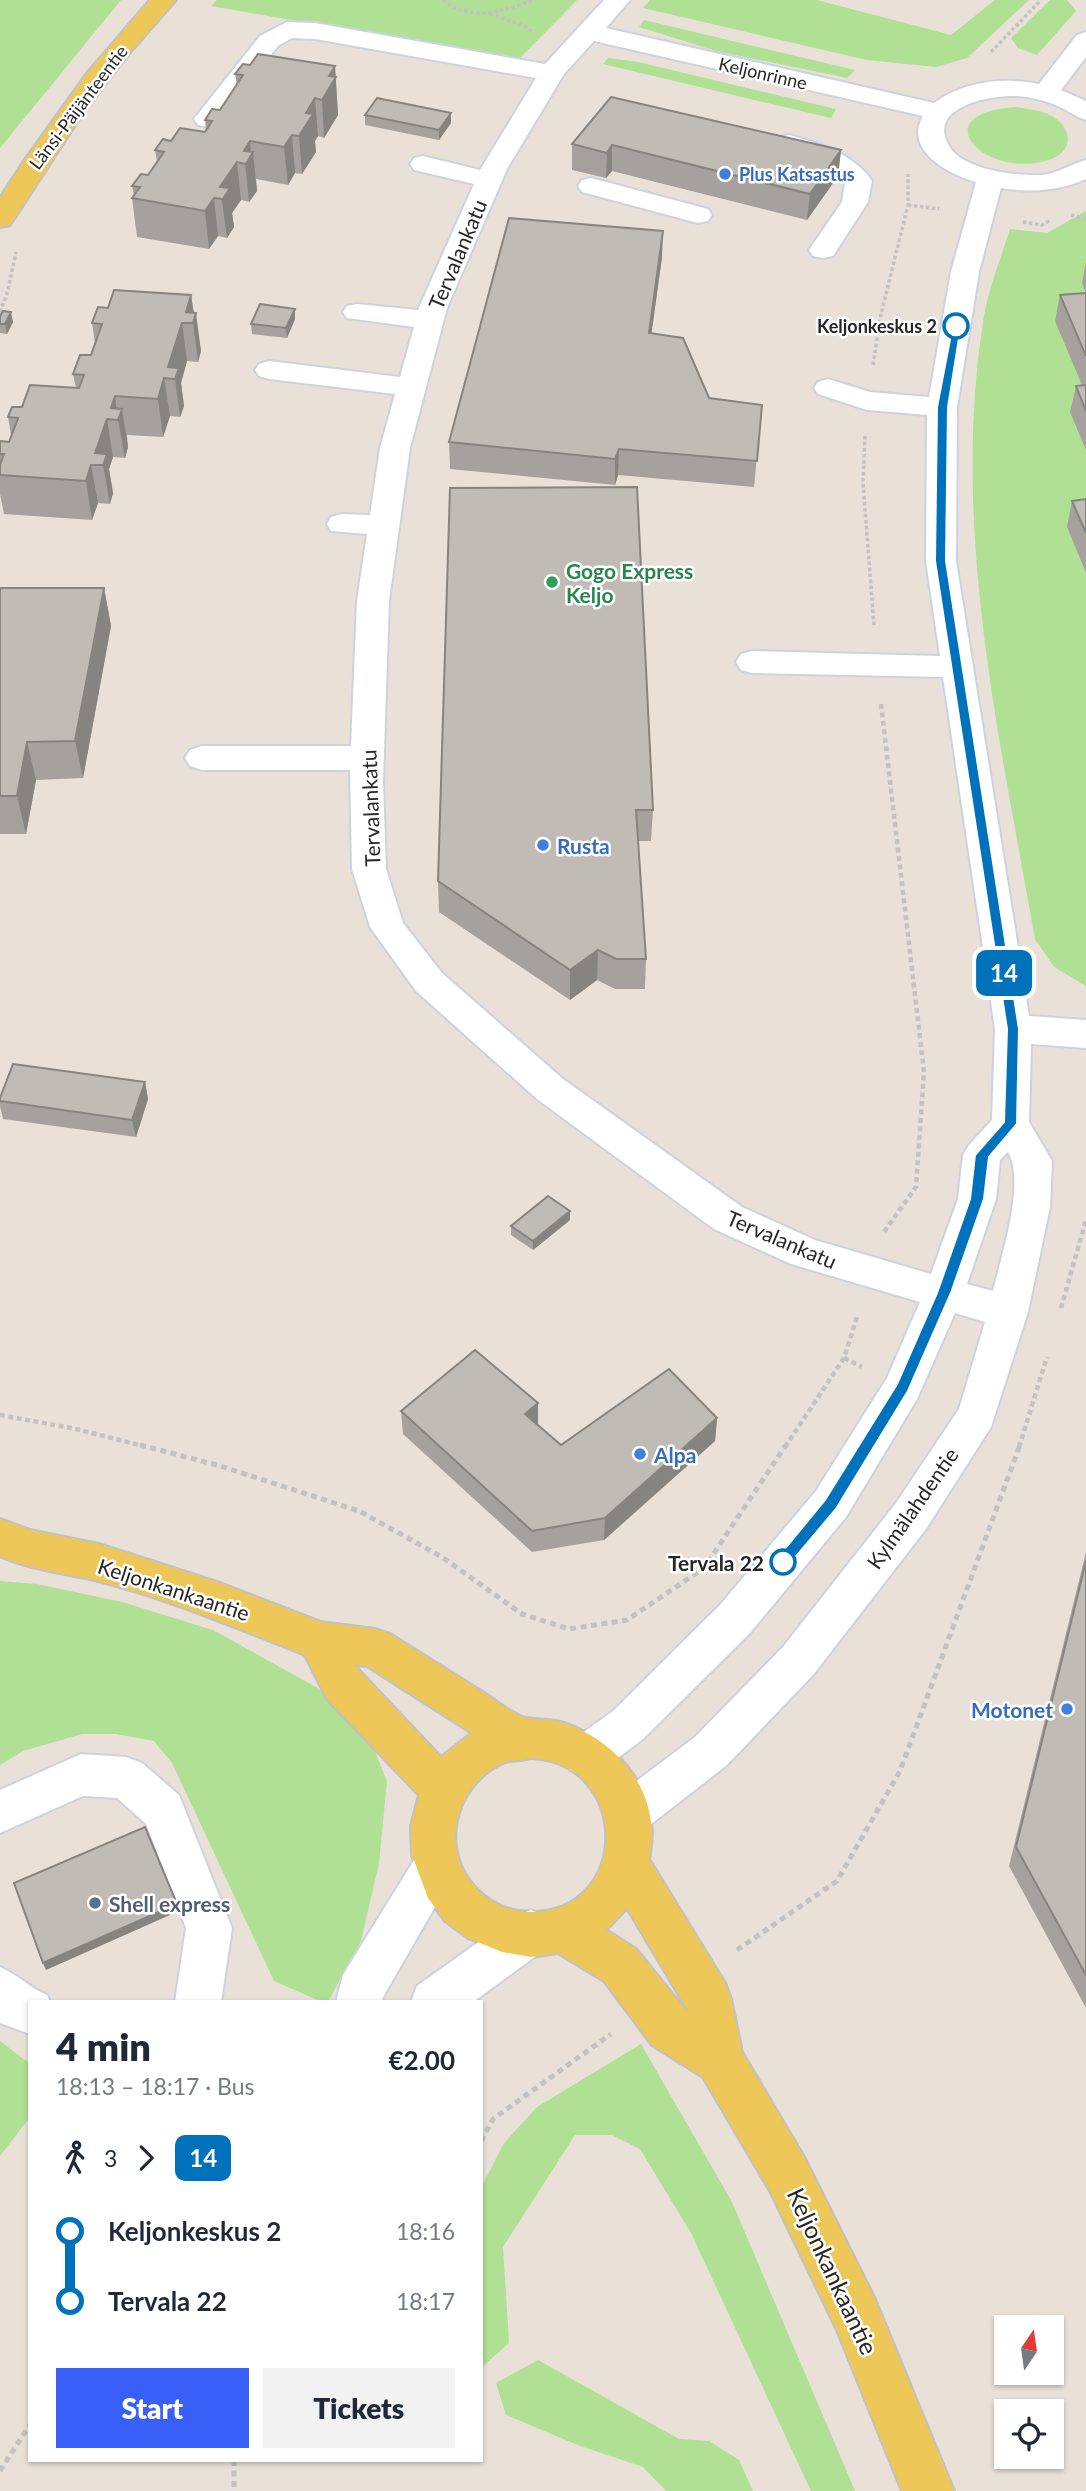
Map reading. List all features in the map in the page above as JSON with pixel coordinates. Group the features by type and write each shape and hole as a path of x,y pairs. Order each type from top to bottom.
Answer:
{"main road":[{"name":"Länsi-Päijänteentie","path":"0,219 47,145 141,23 164,0"},
{"name":"Keljonkankaantie","path":"8,1546 111,1567 220,1602 320,1641 375,1648 522,1741"},
{"path":"320,1641 342,1685 443,1789"},
{"path":"522,1741 545,1741 566,1746 586,1756 616,1783 630,1813 633,1839 628,1865 620,1884 607,1900 586,1917 546,1930 497,1927 476,1917 458,1903 444,1886 435,1867 430,1828 443,1789 454,1774 483,1752 522,1741"},
{"name":"Keljonkankaantie","path":"628,1865 663,1928 708,1999 720,2060 787,2174 856,2315 929,2491"},
{"name":"Keljonkankaantie","path":"546,1930 620,1965 669,2028 720,2060"}],"street":[{"name":"Tervalankatu","path":"618,0 552,73 489,180 429,320 395,448 373,601 367,758 369,869 387,927 429,982 550,1089 727,1219 805,1253 1008,1312"},
{"path":"207,119 270,41 287,30 315,32 552,73"},
{"name":"Keljonrinne","path":"588,32 939,112"},
{"path":"1045,94 1086,40"},
{"path":"1086,112 1069,102 1045,94 1015,89 978,92 951,102 939,112 932,123 931,133 934,145 953,163 990,179 1019,183 1073,178 1086,169"},
{"path":"769,138 807,148 840,163 859,181 855,202 823,250"},
{"path":"423,164 489,180"},
{"path":"586,1756 628,1725 735,1619 831,1504 903,1387 944,1293 977,1199 982,1155 1010,1124 1013,1029 941,561 942,407 965,272 990,179"},
{"path":"591,186 698,215"},
{"path":"357,312 429,320"},
{"path":"269,370 411,387"},
{"path":"828,388 867,401 942,407"},
{"path":"342,524 384,525"},
{"path":"752,662 957,667"},
{"path":"202,758 367,758"},
{"path":"1013,1029 1086,1034"},
{"name":"Kylmälahdentie","path":"630,1813 711,1751 798,1661 911,1516 976,1415 1008,1312 1031,1208 1033,1161 1010,1124"},
{"path":"0,1812 81,1775 126,1778 163,1810 209,1928 198,2000"},
{"path":"359,2000 360,1991 435,1867"},
{"path":"437,2000 546,1930"},
{"path":"0,1990 14,2006 28,2010"}],"path":[{"path":"443,0 452,9 489,14 525,26 539,38"},
{"path":"489,14 535,0"},
{"path":"983,57 994,50 1041,0"},
{"path":"0,1415 76,1429 217,1465 359,1511 442,1557 522,1614 569,1629 627,1620 704,1568 844,1359 883,1234 916,1187 924,1072 877,665 863,483 867,401 881,314 908,205 908,170"},
{"path":"1059,1313 1086,1220"},
{"path":"731,1955 836,1881 900,1771 1025,1432 1048,1352"},
{"path":"483,2137 493,2119 614,2031"},
{"path":"0,2471 28,2427"},
{"path":"234,2462 234,2491"}],"green space":[{"path":"0,0 121,0 0,148"},
{"path":"217,0 577,0 518,60 211,6"},
{"path":"650,0 817,0 951,35 995,0 1029,0 967,58 936,67 867,60 643,8"},
{"path":"1050,0 1067,0 1076,11 1037,55 1018,48 1011,38"},
{"path":"644,20 855,70 847,78 716,51 639,27"},
{"path":"608,58 638,62 836,109 831,118 603,64"},
{"path":"1016,107 1048,114 1057,119 1067,133 1068,140 1062,153 1045,161 1022,164 1001,161 984,153 972,143 968,131 972,120 988,112"},
{"path":"1086,211 1086,524 1067,527 1086,573 1086,986 1054,967 1035,939 1007,785 983,629 973,473 975,394 984,316 1010,229 1047,233"},
{"path":"0,1581 37,1584 122,1602 213,1630 316,1687 364,1725 387,1781 379,1863 361,1941 329,2000 317,2000 274,1981 172,1763 154,1741 116,1734 82,1734 23,1751 0,1765"},
{"path":"0,2041 28,2062 28,2120 0,2156"},
{"path":"641,2044 732,2202 855,2491 811,2491 691,2233 640,2149 612,2135 575,2135 503,2247 509,2343 483,2366 483,2184 504,2143 537,2107"},
{"path":"538,2360 679,2439 709,2441 739,2460 753,2491 666,2491 643,2467 580,2446 506,2415 496,2383"}],"building":[{"path":"258,54 335,66 329,76 336,77 322,100 315,98 306,113 313,114 299,136 292,135 284,147 250,141 244,151 253,152 246,164 237,162 220,187 230,188 223,199 214,198 205,211 132,198 140,187 132,186 141,174 148,175 164,152 155,150 163,139 171,141 180,128 205,132 212,121 205,120 212,109 220,110 243,75 235,74 243,64 250,65"},
{"path":"611,97 841,150 810,194 612,145 607,153 572,144"},
{"path":"377,98 451,113 439,130 365,115"},
{"path":"509,218 663,231 649,333 683,338 709,398 762,405 757,461 619,449 615,459 449,442"},
{"path":"114,290 191,295 186,312 196,313 193,323 182,323 168,367 179,368 175,379 164,378 158,399 115,396 111,408 122,409 118,420 107,419 95,453 107,454 103,465 91,465 86,481 0,475 4,454 0,454 0,441 9,442 18,418 8,417 12,407 22,407 30,385 79,388 84,375 73,374 80,355 91,355 102,324 92,323 98,307 108,308"},
{"path":"1086,293 1086,356 1060,295"},
{"path":"260,304 295,309 286,328 251,324"},
{"path":"3,311 11,312 5,324 0,324 0,316"},
{"path":"1086,385 1086,411 1076,386"},
{"path":"637,487 653,810 636,810 646,959 616,959 598,950 570,970 438,881 450,488"},
{"path":"1086,499 1086,533 1072,501"},
{"path":"0,588 104,588 75,741 27,742 17,796 0,796"},
{"path":"13,1064 145,1082 132,1120 0,1101"},
{"path":"548,1196 570,1211 533,1241 511,1226"},
{"name":"Alpa","path":"475,1350 538,1403 525,1414 561,1445 669,1369 717,1418 605,1518 532,1531 401,1411"},
{"name":"Motonet","path":"1086,1561 1086,1975 1016,1847"},
{"path":"145,1827 177,1904 43,1963 14,1883"}],"bus line":[{"name":"14","path":"783,1562 831,1504 903,1387 944,1293 977,1199 982,1155 1010,1124 1013,1029 941,561 942,407 956,326"}],"place":[{"name":"Plus Katsastus","path":"725,174"},
{"name":"Keljonkeskus 2","path":"956,326"},
{"name":"Gogo Express Keljo","path":"552,582"},
{"name":"Rusta","path":"543,845"},
{"name":"Alpa","path":"640,1454"},
{"name":"Tervala 22","path":"783,1562"},
{"name":"Motonet","path":"1067,1709"},
{"name":"Shell express","path":"95,1903"}]}
